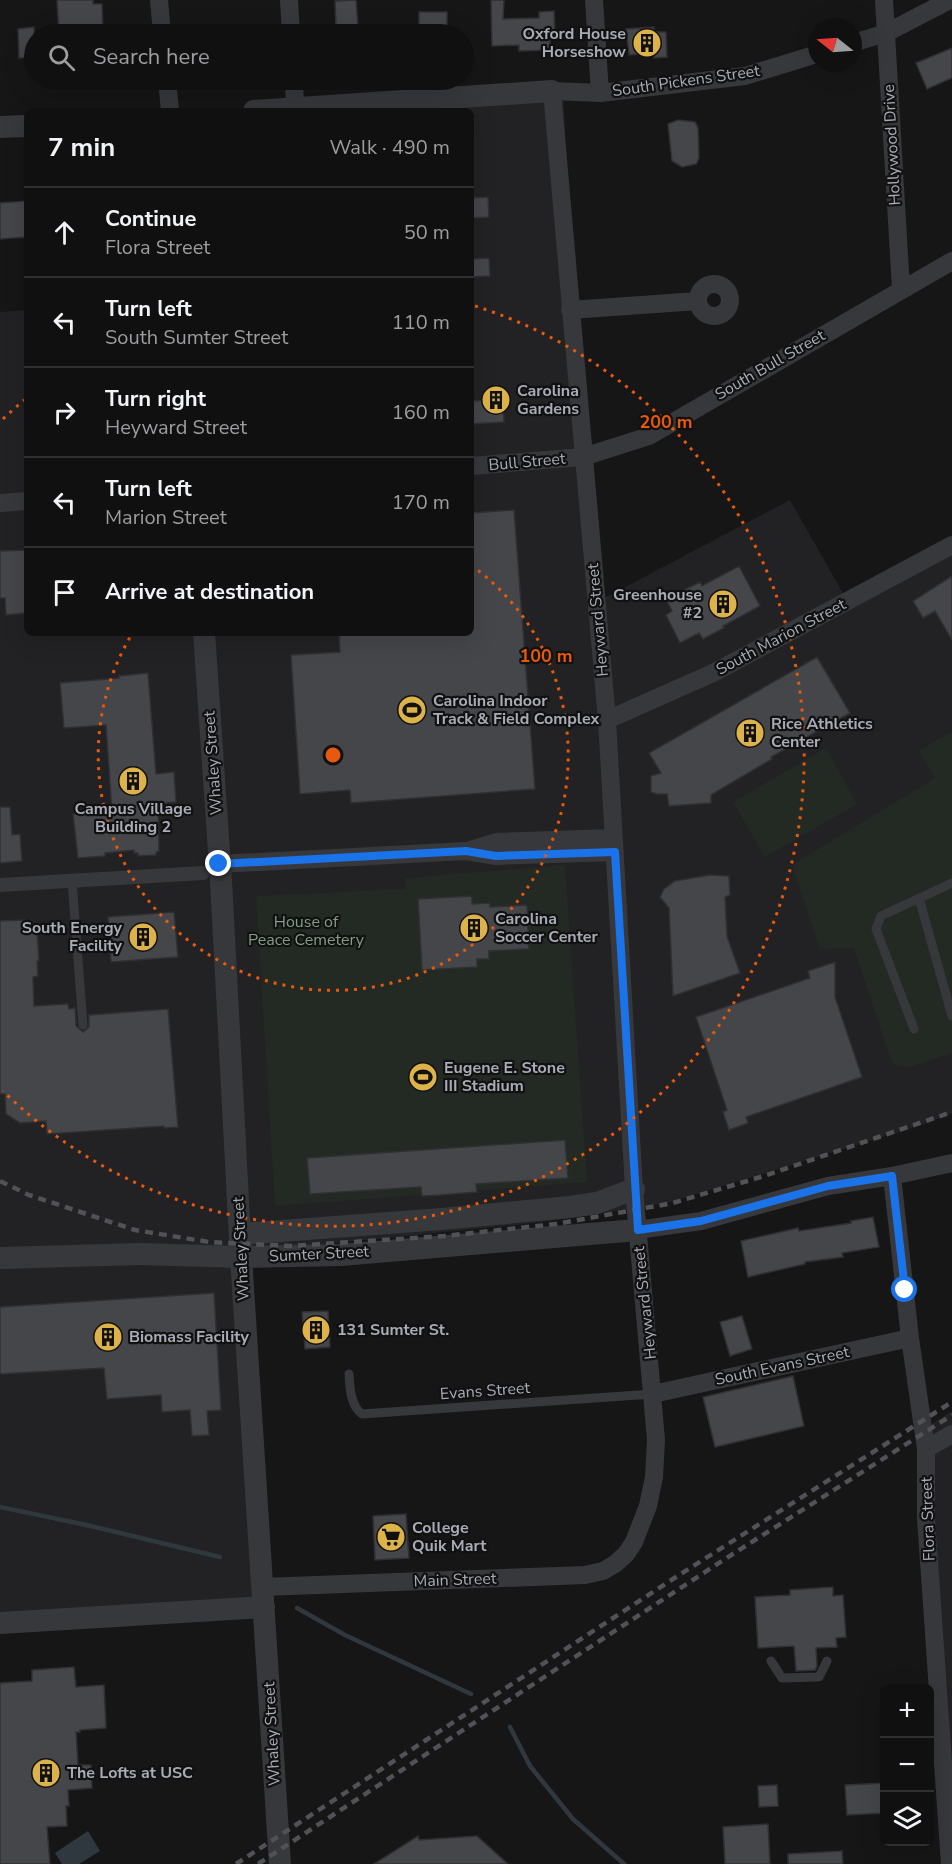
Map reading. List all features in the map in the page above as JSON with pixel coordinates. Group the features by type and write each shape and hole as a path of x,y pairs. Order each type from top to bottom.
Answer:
{"street":[{"path":"159,0 161,24"},
{"path":"289,0 290,24"},
{"path":"594,0 600,93"},
{"name":"Hollywood Drive","path":"884,0 901,289"},
{"path":"862,40 886,33 950,0"},
{"name":"South Pickens Street","path":"552,92 600,93 745,76 808,57"},
{"path":"168,90 170,108"},
{"path":"294,90 295,107"},
{"path":"285,108 552,92"},
{"name":"Heyward Street","path":"552,92 607,720 634,1189 656,1440 654,1477 648,1506 634,1542"},
{"path":"0,127 24,126"},
{"name":"South Bull Street","path":"583,457 649,436 952,261"},
{"path":"570,310 698,301"},
{"name":"Bull Street","path":"474,466 583,457"},
{"path":"0,503 24,501"},
{"name":"South Marion Street","path":"607,720 713,673 952,545"},
{"name":"Whaley Street","path":"204,636 211,868 240,1234 280,1864"},
{"path":"0,885 466,851 496,856 614,845"},
{"path":"638,1230 701,1221 828,1186 892,1176 952,1163"},
{"name":"Flora Street","path":"892,1176 910,1338 926,1449 926,1518 950,1864"},
{"name":"Sumter Street","path":"240,1234 442,1220 570,1207 597,1203 634,1189"},
{"name":"Sumter Street","path":"0,1258 139,1254 241,1257 341,1255 638,1230"},
{"name":"South Evans Street","path":"653,1394 910,1338"},
{"path":"926,1449 952,1434"},
{"name":"Main Street","path":"0,1623 264,1597 585,1575 603,1571 615,1564 634,1542"}],"lane":[{"path":"72,881 83,1024"},
{"path":"914,1029 876,929 881,916 952,883"},
{"path":"919,898 952,1016"},
{"name":"Evans Street","path":"349,1374 350,1393 356,1409 362,1413 653,1394"},
{"path":"771,1661 782,1678 819,1677 827,1661"}],"shaded area":[{"path":"563,95 593,604 790,500 848,602 952,543 952,1113 925,1124 667,1203 544,1222 316,1245 240,1250 258,1610 0,1625 0,312 24,310 24,636 474,636 474,108 348,108"},
{"path":"952,1411 952,1864 925,1428"},
{"path":"88,1831 100,1851 79,1864 62,1864 55,1853"}],"green space":[{"path":"952,731 952,1053 909,1067 895,1066 854,948 820,949 792,865 935,778 919,751"},
{"path":"826,748 857,804 765,857 733,802"},
{"name":"Eugene E. Stone III Stadium","path":"565,865 587,1182 275,1206 256,896 406,889 405,878"}],"building":[{"path":"57,0 93,0 93,4 102,4 103,24 58,24"},
{"path":"356,0 358,24 336,24 335,1"},
{"path":"491,0 504,0 503,19 539,18 539,12 554,11 555,37 550,37 550,50 519,51 519,45 492,46"},
{"path":"419,12 447,12 447,24 419,24"},
{"name":"Oxford House Horseshow","path":"654,27 654,32 666,32 667,57 654,58 654,53 629,55 626,29"},
{"path":"24,28 24,58 19,58 18,29"},
{"path":"952,48 952,78 927,89 916,63"},
{"path":"678,120 695,122 698,128 699,158 696,164 682,167 672,161 668,124"},
{"path":"488,197 489,217 474,218 474,198"},
{"path":"24,201 24,237 0,239 0,203"},
{"path":"489,258 490,276 474,277 474,259"},
{"name":"Carolina Gardens","path":"503,399 504,422 474,424 474,401"},
{"name":"Carolina Indoor Track & Field Complex","path":"514,510 535,789 351,803 350,790 300,794 291,655 340,652 339,636 474,636 474,513"},
{"path":"24,550 24,613 6,615 5,598 0,598 0,551"},
{"name":"Greenhouse #2","path":"739,566 760,606 703,639 699,633 680,643 666,615 672,611 666,599 700,582 702,586"},
{"path":"952,576 952,640 935,611 923,618 913,601"},
{"name":"Rice Athletics Center","path":"817,657 850,713 771,757 772,759 711,795 711,803 669,806 667,794 651,792 651,776 661,773 649,753"},
{"name":"Campus Village Building 2","path":"148,673 156,774 174,772 176,802 158,804 159,851 156,855 138,856 134,850 105,853 105,856 78,858 73,814 112,812 106,725 64,728 60,683"},
{"path":"0,807 10,807 12,835 20,834 22,861 0,863"},
{"path":"710,875 729,876 730,895 725,897 727,936 740,973 673,996 669,908 660,897 664,889 675,881"},
{"name":"Carolina Soccer Center","path":"472,896 472,904 490,903 490,907 527,905 529,949 489,951 489,959 477,959 477,967 422,970 418,899"},
{"name":"South Energy Facility","path":"174,912 178,957 111,962 108,917"},
{"path":"25,920 26,933 37,932 39,961 37,961 38,976 33,977 34,1006 68,1004 69,1009 75,1008 76,1026 83,1032 89,1027 89,1015 168,1009 178,1127 47,1134 46,1121 20,1123 6,1114 5,1094 0,1094 0,921"},
{"path":"835,962 835,997 862,1077 746,1117 748,1123 729,1130 723,1112 727,1110 696,1017 810,978 808,971"},
{"path":"565,1140 568,1178 476,1184 477,1192 441,1195 422,1196 421,1187 310,1194 307,1158"},
{"path":"873,1217 879,1247 842,1253 843,1257 805,1262 805,1264 748,1277 741,1241 798,1228 799,1231 851,1223 851,1221"},
{"name":"Biomass Facility","path":"214,1293 221,1410 207,1411 209,1435 192,1436 190,1410 162,1412 161,1395 107,1399 104,1368 0,1374 0,1307"},
{"name":"131 Sumter St.","path":"328,1311 330,1347 305,1349 302,1312"},
{"path":"742,1316 752,1349 730,1356 720,1322"},
{"path":"793,1376 804,1426 715,1447 703,1397"},
{"name":"College Quik Mart","path":"406,1514 409,1558 375,1560 373,1516"},
{"path":"833,1587 833,1596 843,1595 846,1637 836,1638 837,1647 816,1648 817,1666 815,1670 796,1671 794,1646 758,1648 755,1597 790,1595 790,1590"},
{"name":"The Lofts at USC","path":"74,1667 76,1687 104,1685 106,1728 76,1732 78,1765 91,1765 92,1788 68,1790 67,1826 47,1827 50,1864 0,1864 0,1683 32,1681 32,1670"},
{"path":"880,1783 880,1813 847,1815 845,1785"},
{"path":"777,1785 778,1806 759,1807 758,1786"},
{"path":"768,1824 770,1864 725,1864 723,1827"},
{"path":"418,1836 419,1840 477,1836 508,1864 374,1864"},
{"path":"842,1851 843,1864 788,1864 788,1854"}],"waterway":[{"path":"0,1507 220,1557"},
{"path":"297,1608 345,1635 471,1694"},
{"path":"510,1727 530,1766 573,1819 624,1864"}],"railway":[{"path":"0,1181 29,1195 135,1230 209,1242 291,1246 444,1236 556,1224 673,1203 764,1176 952,1112"},
{"path":"236,1864 676,1577 952,1402"},
{"path":"258,1864 725,1559 952,1415"}],"place":[{"name":"Oxford House Horseshow","path":"647,43"},
{"name":"Carolina Gardens","path":"496,400"},
{"name":"Greenhouse #2","path":"723,604"},
{"name":"Carolina Indoor Track & Field Complex","path":"412,710"},
{"name":"Rice Athletics Center","path":"750,733"},
{"name":"Campus Village Building 2","path":"133,781"},
{"name":"Carolina Soccer Center","path":"474,928"},
{"name":"South Energy Facility","path":"143,937"},
{"name":"Eugene E. Stone III Stadium","path":"423,1077"},
{"name":"131 Sumter St.","path":"316,1330"},
{"name":"Biomass Facility","path":"108,1337"},
{"name":"College Quik Mart","path":"391,1537"},
{"name":"The Lofts at USC","path":"46,1773"}],"route":[{"path":"219,864 466,851 496,856 615,852 638,1230 701,1221 828,1186 892,1176 905,1290"}],"park label":[{"name":"House of Peace Cemetery","path":"306,931"}]}
